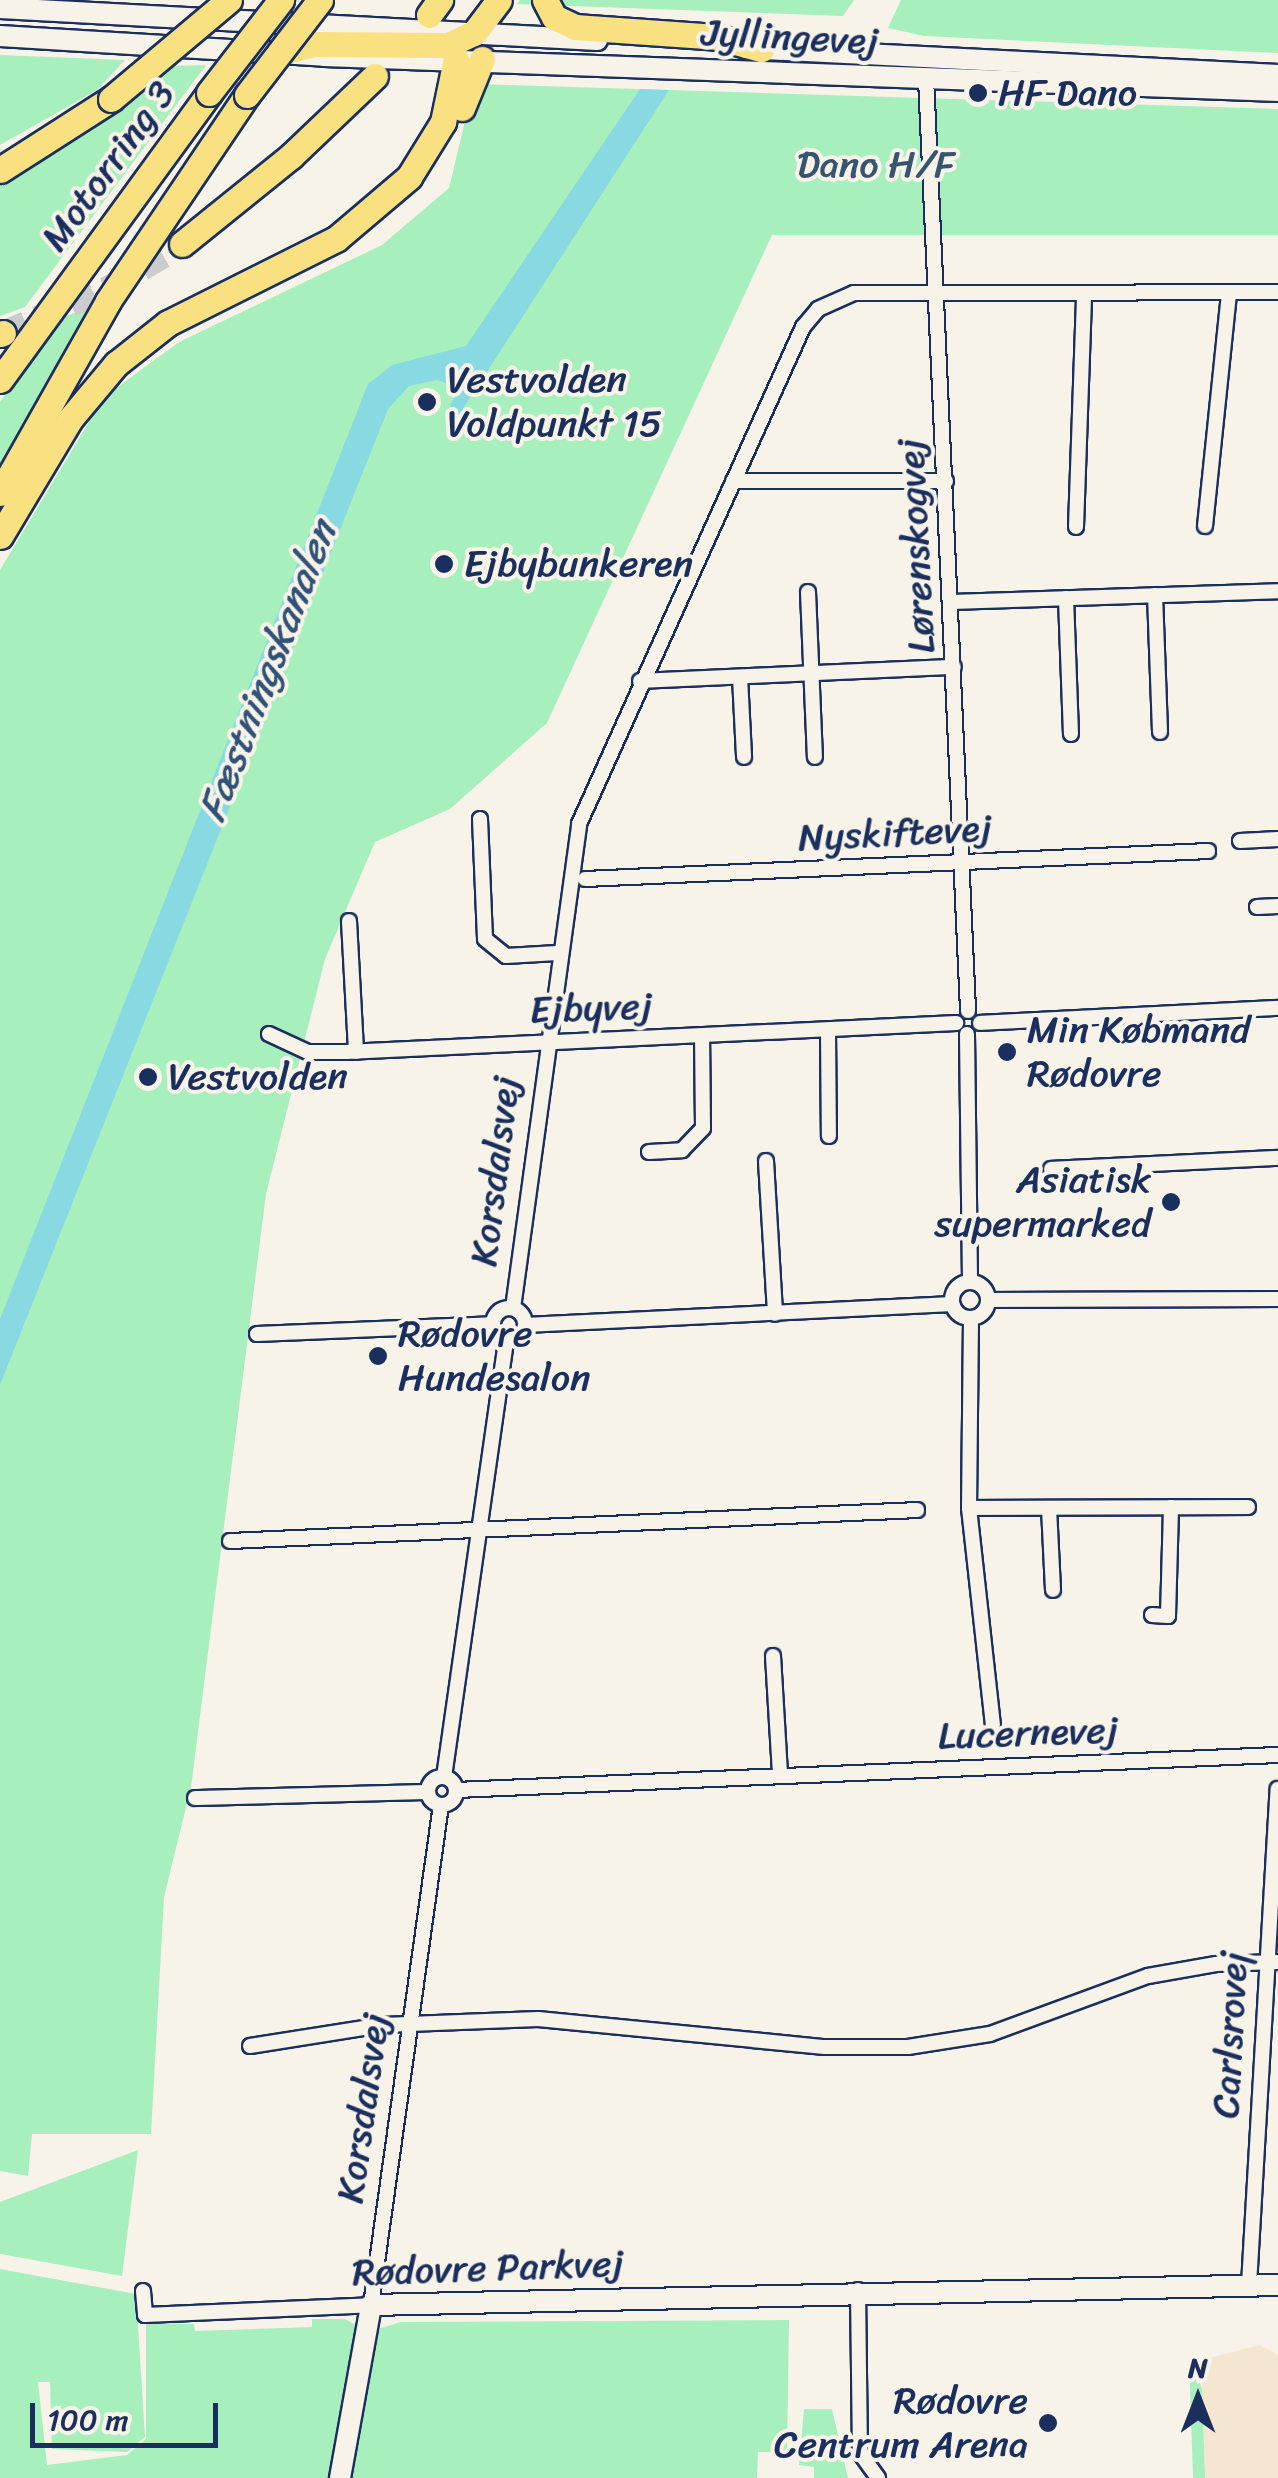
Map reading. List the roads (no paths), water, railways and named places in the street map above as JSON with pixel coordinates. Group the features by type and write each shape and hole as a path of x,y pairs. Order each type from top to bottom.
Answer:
{"highway":[{"path":"0,170 111,99 229,0"},
{"name":"Motorring 3","path":"0,380 280,0"},
{"path":"0,493 108,301 248,96 320,0"},
{"path":"286,51 315,44 441,30 474,34 499,0"},
{"path":"545,0 554,17 575,27 717,36 760,49"},
{"path":"0,536 70,419 116,364 168,323 336,239 409,177 430,147 450,104 441,30"},
{"path":"336,239 356,236 389,214 428,174 454,134 482,58"},
{"path":"182,244 291,156 375,76"},
{"path":"0,159 63,133"}],"street":[{"name":"Jyllingevej","path":"0,8 26,5 441,30 482,58 1278,91"},
{"path":"0,24 16,23 26,5"},
{"path":"26,5 29,36"},
{"name":"Jyllingevej","path":"474,34 1278,74"},
{"path":"0,36 286,51"},
{"name":"Lørenskogvej","path":"926,78 968,1010"},
{"name":"Korsdalsvej","path":"512,1308 557,954 578,824 803,327 818,308 854,292 1278,292"},
{"path":"1205,526 1229,292"},
{"path":"1076,527 1084,293"},
{"path":"733,481 946,481"},
{"path":"951,602 1278,591"},
{"path":"808,592 815,756"},
{"path":"1155,595 1160,732"},
{"path":"1066,598 1070,734"},
{"path":"640,681 954,668"},
{"path":"740,677 744,757"},
{"path":"480,820 486,939 506,956 557,954"},
{"path":"1240,841 1278,839"},
{"name":"Nyskiftevej","path":"585,879 1208,851"},
{"path":"1257,907 1278,906"},
{"path":"349,921 356,1052"},
{"path":"962,1029 980,1023 1278,1008"},
{"path":"970,1282 962,1029 968,1010 980,1023"},
{"name":"Ejbyvej","path":"269,1034 308,1052 356,1052 828,1031 962,1029"},
{"path":"828,1031 829,1136"},
{"path":"649,1152 682,1150 703,1128 702,1037"},
{"path":"1050,1169 1278,1158"},
{"path":"766,1162 775,1314"},
{"path":"952,1304 958,1286 970,1282 983,1287 989,1300"},
{"path":"993,1724 970,1508 971,1319 989,1300 1278,1299"},
{"path":"525,1325 952,1304 971,1319"},
{"path":"492,1324 501,1310 512,1308 525,1325"},
{"path":"257,1334 492,1324"},
{"path":"195,1798 428,1792 444,1777 506,1341 492,1324"},
{"path":"506,1341 519,1337 525,1325"},
{"path":"1152,1615 1168,1616 1171,1507"},
{"path":"970,1508 1248,1507"},
{"path":"1048,1508 1053,1590"},
{"path":"230,1540 916,1510"},
{"path":"773,1656 780,1775"},
{"name":"Lucernevej","path":"456,1790 1278,1754"},
{"path":"428,1792 441,1805 456,1790 444,1777"},
{"name":"Carlsrovej","path":"1250,2285 1272,1961 1278,1789"},
{"name":"Korsdalsvej","path":"340,2478 371,2305 441,1805"},
{"path":"250,2046 410,2024 574,2020 808,2045 908,2048 990,2034 1148,1976 1272,1961"},
{"name":"Rødovre Parkvej","path":"143,2290 145,2315 858,2290 1278,2285"},
{"path":"858,2290 860,2453 878,2478"}],"water":[{"name":"Fæstningskanalen","path":"640,89 669,90 459,415 448,410 459,388 437,380 409,386 388,409 0,1385 0,1319 368,384 392,365 466,346"}],"tunnel":[{"path":"3,333 110,287 182,244"}],"place":[{"name":"HF Dano","path":"978,93"},
{"name":"Vestvolden Voldpunkt 15","path":"427,402"},
{"name":"Ejbybunkeren","path":"444,564"},
{"name":"Min Købmand Rødovre","path":"1007,1052"},
{"name":"Vestvolden","path":"148,1077"},
{"name":"Asiatisk supermarked","path":"1171,1202"},
{"name":"Rødovre Hundesalon","path":"378,1356"},
{"name":"Rødovre Centrum Arena","path":"1048,2423"}],"park label":[{"name":"Dano H/F","path":"876,165"}]}
